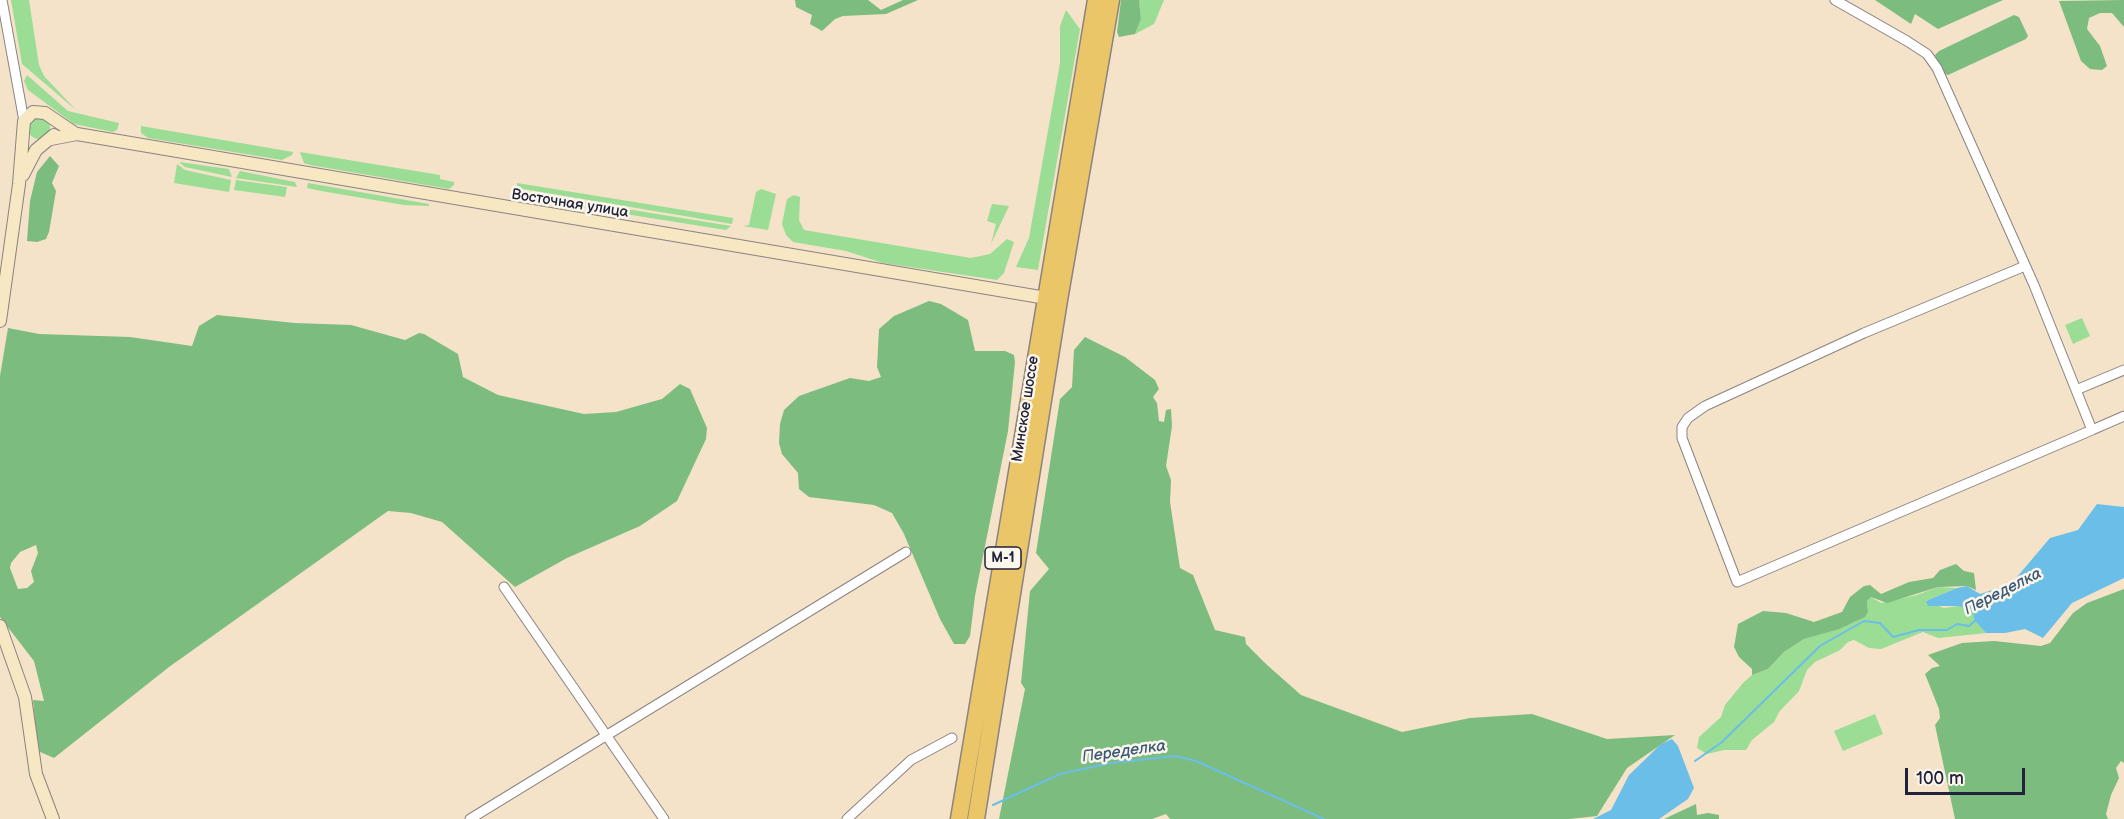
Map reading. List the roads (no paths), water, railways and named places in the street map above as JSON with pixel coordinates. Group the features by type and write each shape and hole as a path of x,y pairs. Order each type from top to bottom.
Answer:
{"highway":[{"name":"Минское шоссе","path":"960,819 1030,434 1096,0"},
{"name":"Минское шоссе","path":"1052,299 1112,0"},
{"name":"Минское шоссе","path":"976,819 1030,434"}],"street":[{"path":"2,0 24,126 30,142 47,142"},
{"path":"1835,0 1927,54 1937,68 2025,266 2092,430"},
{"path":"17,88 24,100 53,119 56,130 30,160 19,184"},
{"path":"0,321 19,184 24,126 28,116 40,111"},
{"name":"Восточная улица","path":"53,119 77,134 464,202 1052,299"},
{"name":"Восточная улица","path":"47,142 77,134"},
{"path":"2025,266 1864,333 1705,406 1688,418 1682,427 1682,438 1737,582 2124,416"},
{"path":"2076,390 2124,370"},
{"path":"470,819 906,552"},
{"path":"504,587 664,819"},
{"path":"0,626 25,697 36,774 53,819"},
{"path":"847,819 903,767 952,738"}],"water":[{"path":"2097,504 2124,507 2124,578 2072,603 2043,638 2025,629 2005,633 1986,633 1975,621 1972,610 1958,606 1928,606 1926,601 1957,588 1967,586 1980,594 2011,584 2050,538 2078,530"},
{"path":"1672,739 1678,746 1694,788 1688,799 1659,819 1593,819 1611,810 1629,775 1661,744"}],"waterway":[{"name":"Переделка","path":"1695,761 1722,742 1820,646 1864,621 1880,623 1893,637 1919,630 1947,630 1957,624 1969,626 1976,620"},
{"name":"Переделка","path":"993,805 1060,774 1111,763 1175,756 1196,761 1324,819"}]}
